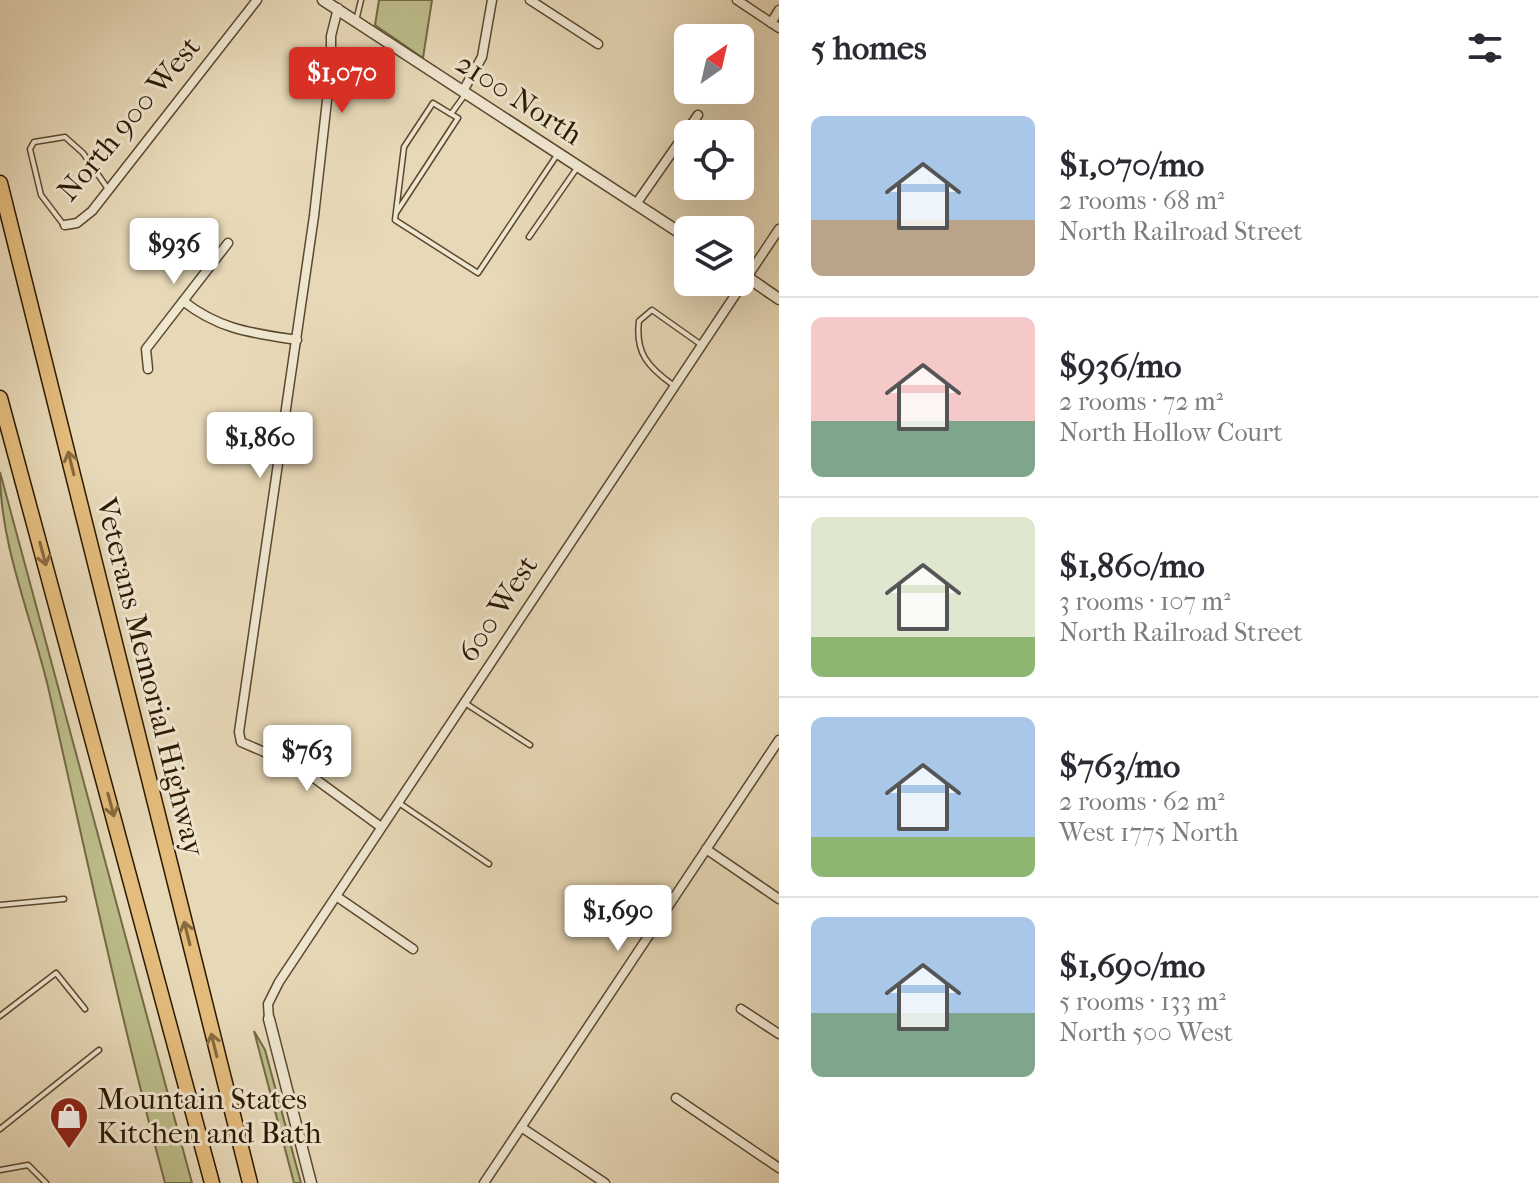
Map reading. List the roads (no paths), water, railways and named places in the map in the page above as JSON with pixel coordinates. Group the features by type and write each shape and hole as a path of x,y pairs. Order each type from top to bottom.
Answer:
{"highway":[{"name":"Veterans Memorial Highway","path":"0,183 249,1179"},
{"path":"0,398 176,1040 212,1183"}],"street":[{"name":"North 900 West","path":"65,225 77,223 92,211 257,0"},
{"name":"2100 North","path":"323,0 674,229"},
{"path":"465,92 482,57 492,0"},
{"path":"530,0 598,44"},
{"path":"737,0 775,25 779,10"},
{"path":"338,8 331,36 328,94 297,340 247,670 241,742 299,767 381,827"},
{"path":"636,204 698,115"},
{"name":"600 West","path":"754,262 779,229"},
{"path":"148,369 146,349 228,243"},
{"path":"754,282 779,299"},
{"name":"600 West","path":"269,1019 268,1004 279,982 703,346 732,296"},
{"path":"183,301 209,321 226,327 297,340"},
{"path":"484,1183 779,740"},
{"path":"706,849 779,899"},
{"path":"336,896 413,949"},
{"path":"741,1009 779,1034"},
{"path":"269,1019 311,1183"},
{"path":"676,1098 779,1168"},
{"path":"521,1127 605,1183"}],"lane":[{"path":"356,21 361,0"},
{"path":"451,114 465,92"},
{"path":"395,215 458,118 433,103 404,147 395,215 395,220 478,273 558,153"},
{"path":"65,225 41,195 30,149 34,142 65,137 83,153 108,190"},
{"path":"529,237 578,166"},
{"path":"675,386 648,367 637,346 639,321 652,310 703,346"},
{"path":"465,703 530,745"},
{"path":"397,802 489,864"},
{"path":"0,905 64,899"},
{"path":"0,1016 56,973 85,1009"},
{"path":"0,1129 99,1050"},
{"path":"0,1170 28,1165 46,1183"}],"place":[{"name":"Mountain States Kitchen and Bath","path":"69,1150"}]}
